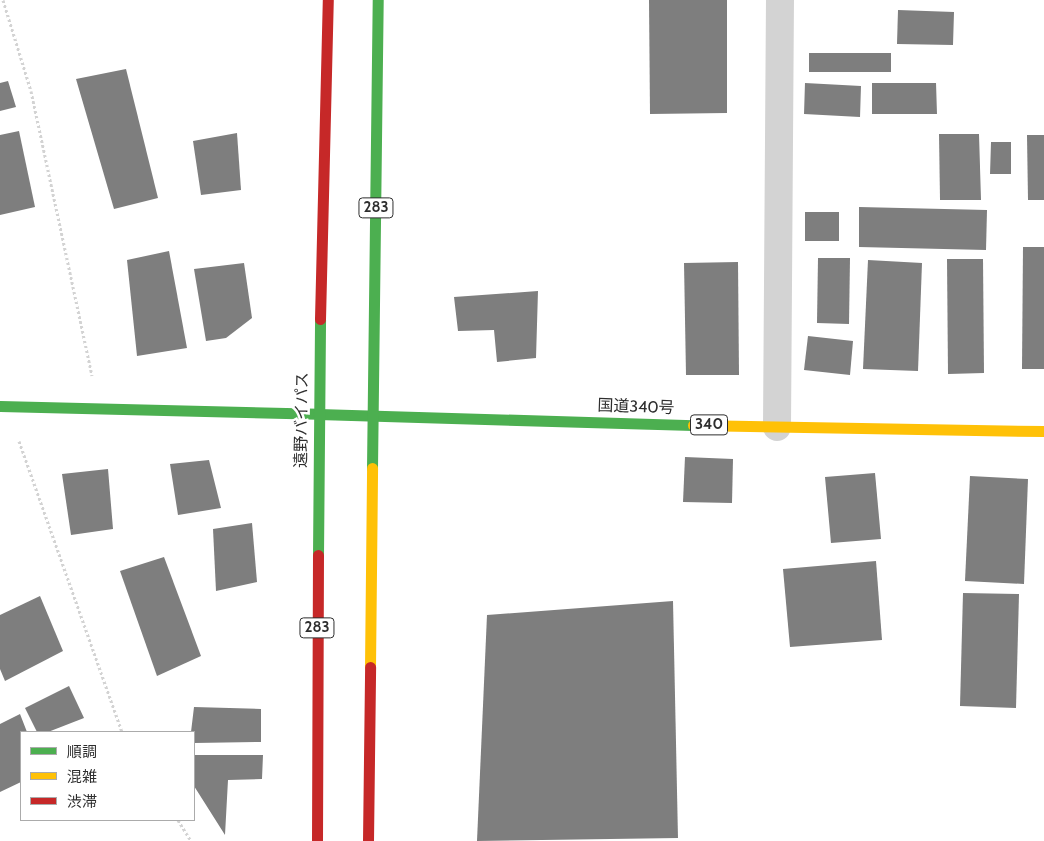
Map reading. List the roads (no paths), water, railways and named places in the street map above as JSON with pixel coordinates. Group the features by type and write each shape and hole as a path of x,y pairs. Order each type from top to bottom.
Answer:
{"main road":[{"name":"遠野バイパス","path":"316,841 318,414 328,0"},
{"name":"283","path":"368,841 378,0"},
{"name":"国道340号","path":"4,406 777,427 1044,431"}],"street":[{"path":"777,427 780,0"}]}
